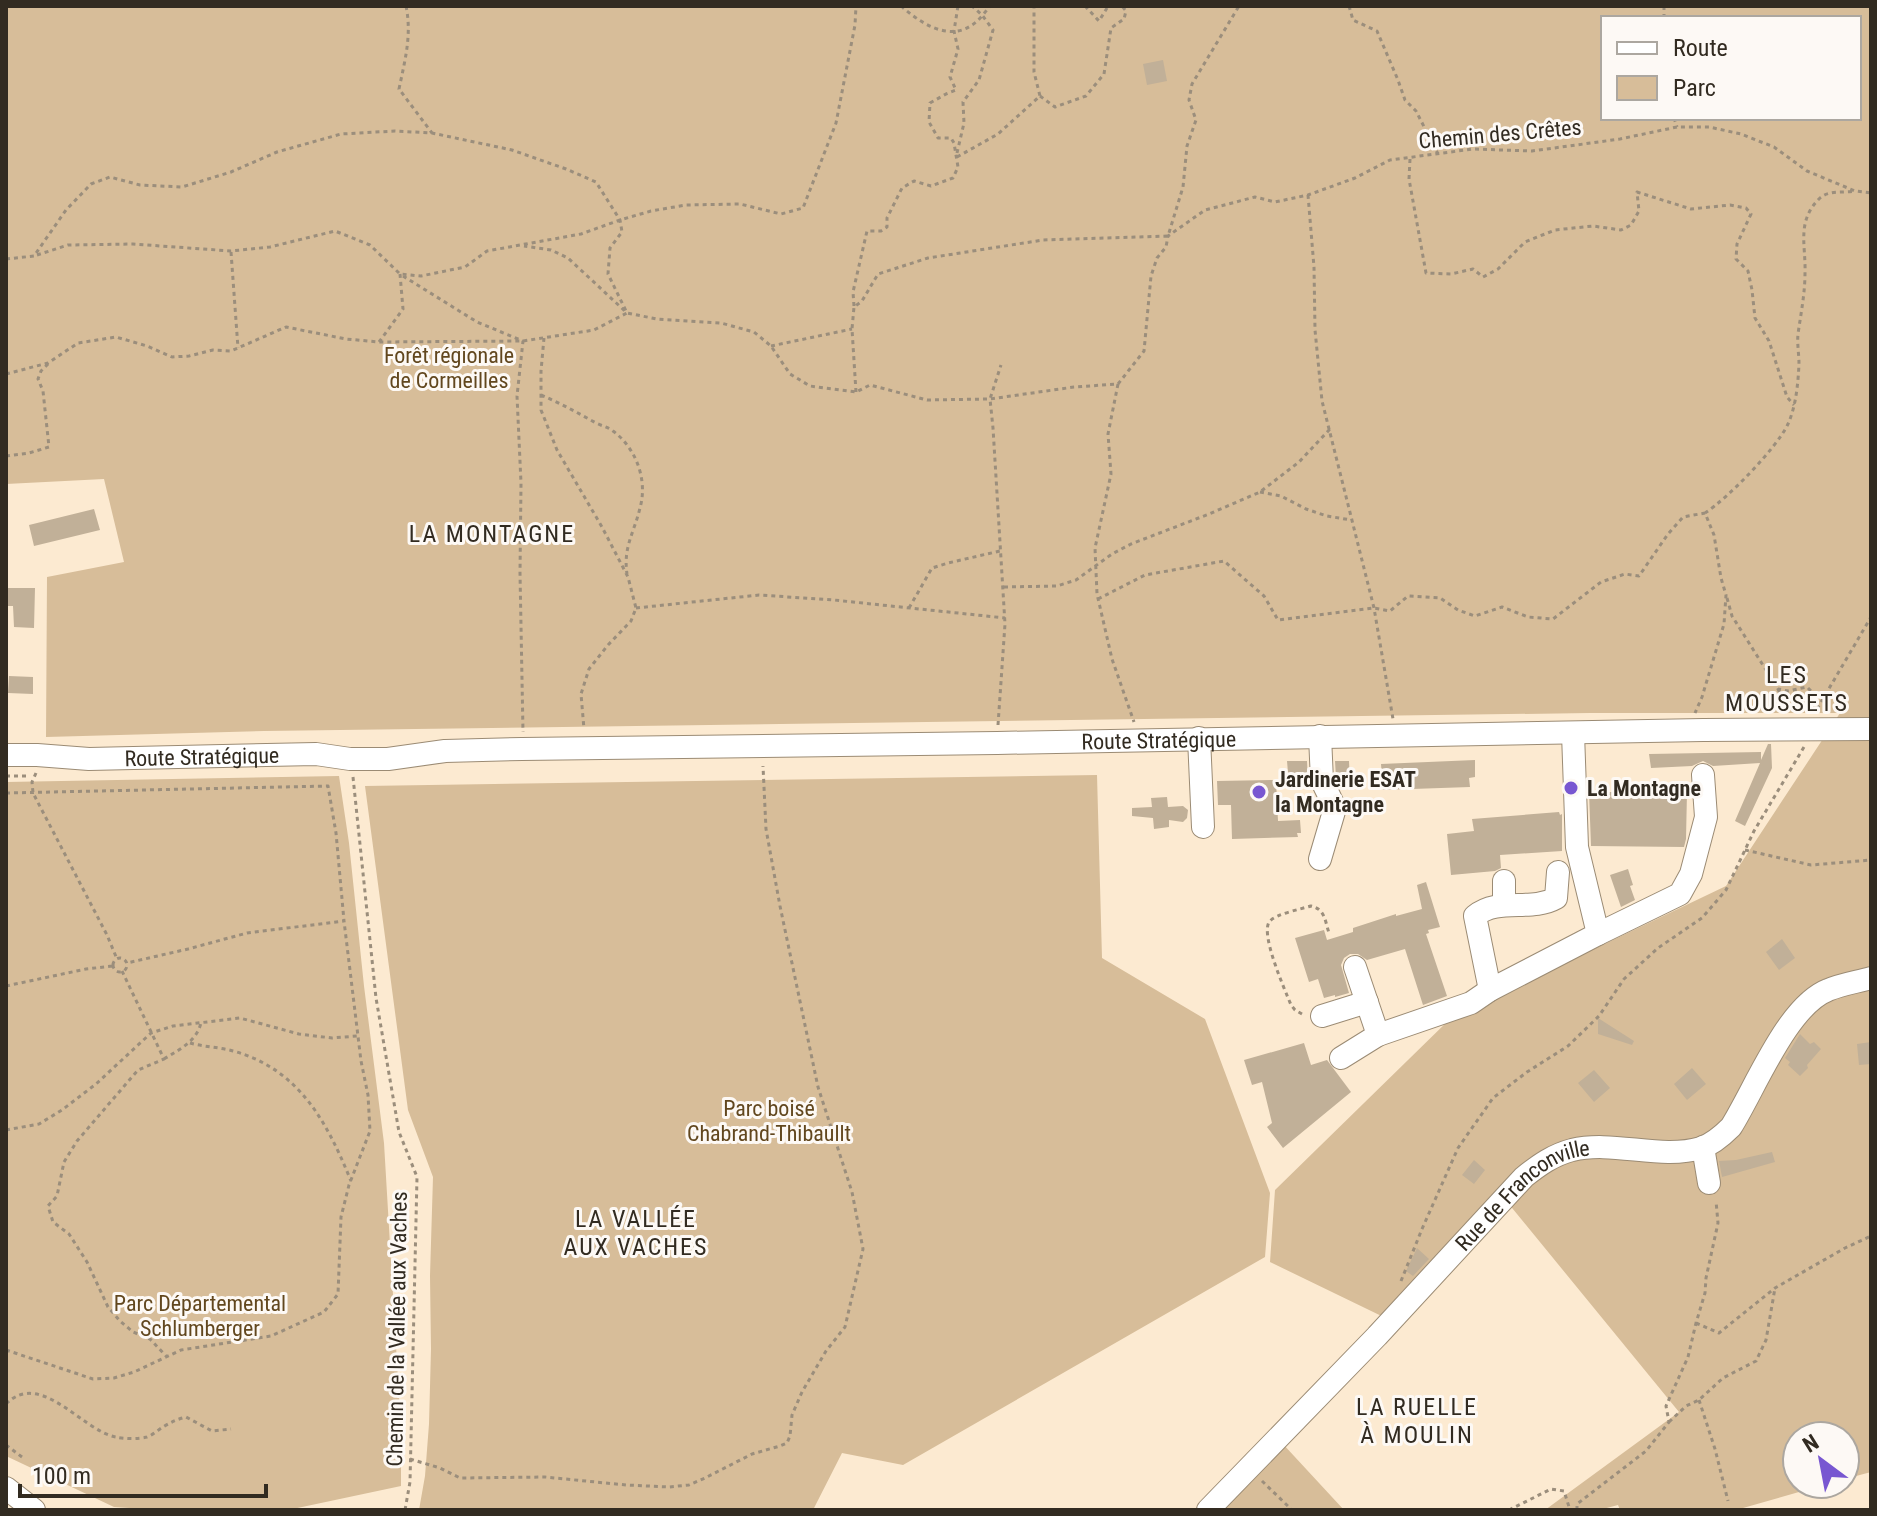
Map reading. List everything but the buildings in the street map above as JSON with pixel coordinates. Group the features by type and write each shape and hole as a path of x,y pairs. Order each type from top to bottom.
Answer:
{"street":[{"name":"Route Stratégique","path":"6,755 89,759 316,754 370,746 445,751 1573,733 1691,730 1813,721 1871,729"},
{"path":"1573,733 1577,847 1598,934"},
{"path":"1320,736 1322,781 1335,808 1320,859"},
{"path":"1199,738 1203,827"},
{"name":"Route Stratégique","path":"6,768 89,759"},
{"path":"1341,1058 1378,1035 1471,1003 1490,990 1680,894 1691,874 1706,817 1703,775"},
{"path":"1490,990 1475,916 1481,911 1504,905 1533,906 1552,901 1556,898 1558,872"},
{"path":"1504,881 1504,905"},
{"path":"1355,967 1378,1035"},
{"path":"1709,1183 1703,1147 1731,1127 1784,1030 1804,1007 1826,990 1871,978"},
{"path":"1322,1016 1367,1002"},
{"name":"Rue de Franconville","path":"1208,1510 1356,1358 1503,1197 1547,1159 1574,1150 1600,1147 1678,1151 1703,1147"},
{"path":"6,1488 34,1510"}],"path":[{"path":"406,6 410,23 409,42 399,89 432,133"},
{"path":"400,274 421,276 465,267 487,251 581,234 651,211 686,205 740,204 781,214 803,208 836,123 856,6"},
{"path":"901,6 932,28 954,31 971,26 990,6"},
{"path":"856,392 853,292 867,231 881,231 887,227 887,218 902,188 914,181 931,186 953,178 958,167 951,138 938,138 929,122 930,103 956,90 950,77 958,49 954,31 958,6"},
{"path":"957,157 964,123 963,102 979,80 993,30 972,6"},
{"path":"1034,6 1034,72 1040,96 1055,107 1086,96 1104,74 1111,28 1124,19 1126,11 1122,6"},
{"path":"1085,6 1099,21 1107,8 1112,6"},
{"path":"1136,740 1136,729 1112,659 1098,599 1095,548 1111,474 1108,434 1118,384 1144,351 1151,276 1157,258 1166,247 1183,187 1187,146 1196,120 1189,100 1192,84 1239,6"},
{"path":"1349,6 1353,20 1377,31 1405,100 1416,111 1438,154"},
{"path":"957,157 998,134 1040,96"},
{"path":"1675,120 1677,127"},
{"name":"Chemin des Crêtes","path":"1168,236 1205,210 1255,197 1275,202 1308,195 1355,178 1390,160 1473,149 1532,151 1620,139 1677,127 1709,127 1741,134 1774,147 1807,171 1855,191 1871,193"},
{"path":"34,256 66,210 91,184 110,177 140,185 182,187 231,172 277,152 341,134 395,131 432,133 512,150 596,182 620,220 622,232 610,248 608,274 627,313"},
{"path":"1410,157 1409,179 1426,273 1451,274 1473,269 1483,277 1498,269 1525,242 1555,230 1593,226 1621,230 1631,225 1639,211 1637,192 1691,209 1730,205 1746,208 1751,214 1737,244 1736,259 1748,271 1755,318 1769,341 1787,397 1794,405"},
{"path":"1098,599 1145,575 1224,561 1264,596 1278,620 1374,608 1390,611 1408,596 1440,598 1458,610 1475,616 1502,607 1528,617 1553,619 1601,582 1625,574 1639,576 1683,517 1705,513 1723,501 1768,453 1787,426 1794,405 1799,365 1798,336 1805,270 1804,227 1811,209 1822,196 1829,192 1855,191"},
{"path":"1308,195 1322,401 1374,608 1394,727"},
{"path":"6,259 34,256 68,245 133,244 231,251 270,247 335,231 370,245 400,274 477,322 523,341"},
{"path":"854,307 862,301 878,274 928,258 1043,240 1168,236"},
{"path":"520,245 551,250 568,258 627,313 657,319 721,323 754,332 771,346 790,374 810,386 856,392 870,385 927,400 990,399 1118,384"},
{"path":"231,251 238,348"},
{"path":"379,342 403,309 400,274"},
{"path":"6,456 49,447 46,407 38,379 48,363 78,343 116,337 172,357 189,356 213,350 231,351 286,327 379,342 523,341 594,330 627,313"},
{"path":"771,346 852,329"},
{"path":"544,337 541,410 557,450 628,577"},
{"path":"522,749 521,483 517,396 523,341"},
{"path":"6,374 48,363"},
{"path":"997,743 1005,618 990,399 1001,365"},
{"path":"541,395 612,430 638,462 643,492 625,558 636,608 631,621 589,669 581,694 584,748"},
{"path":"1003,587 1057,586 1076,580 1131,544 1260,492 1299,462 1330,429"},
{"path":"1260,492 1281,496 1327,516 1352,520"},
{"path":"1705,513 1714,535 1721,578 1732,616 1778,689 1790,717"},
{"path":"909,608 932,568 1000,551"},
{"path":"636,608 759,595 1005,618"},
{"path":"1691,730 1724,624 1726,595"},
{"path":"1400,1309 1399,1288 1458,1148 1493,1098 1568,1046 1599,1016 1624,979 1658,948 1702,918 1726,890 1761,820 1804,747 1818,706 1871,617"},
{"path":"1778,689 1788,691 1807,687 1812,692 1813,721"},
{"path":"410,1459 460,1478 545,1477 669,1487 689,1485 752,1454 787,1443 792,1415 802,1392 826,1351 845,1327 863,1249 852,1192 818,1087 780,906 766,829 763,764"},
{"path":"37,767 32,782 33,793 117,959"},
{"name":"Chemin de la Vallée aux Vaches","path":"353,771 376,998 399,1132 417,1177 410,1482 405,1510"},
{"path":"6,793 328,786 370,1131 341,1217 338,1294 324,1312 271,1336 181,1350 114,1378 93,1379 6,1350"},
{"path":"1745,850 1811,865 1871,860"},
{"path":"1322,1016 1311,1021 1295,1010 1266,932 1271,918 1311,906 1322,911 1329,933"},
{"path":"127,963 247,933 344,921"},
{"path":"113,966 115,970 126,969 127,963 123,958 117,959"},
{"path":"113,966 117,959"},
{"path":"6,986 113,966"},
{"path":"122,971 164,1059"},
{"path":"6,1130 39,1124 62,1110 96,1084 151,1033 173,1026 240,1018 299,1034 332,1038 359,1036"},
{"path":"167,1357 150,1339 133,1332 120,1321 108,1307 87,1262 69,1234 53,1222 48,1206 57,1196 64,1162 77,1141 138,1070 190,1043 201,1023"},
{"path":"190,1043 233,1051 267,1064 301,1090 323,1123 351,1181"},
{"path":"1669,1422 1666,1406 1688,1357 1705,1293 1718,1223 1716,1196 1709,1183"},
{"path":"1696,1323 1719,1333 1775,1288 1871,1236"},
{"path":"1577,1510 1577,1504 1646,1451 1686,1406 1699,1400 1723,1378 1756,1361 1766,1340 1775,1288"},
{"path":"6,1404 21,1393 41,1395 115,1437 147,1437 186,1417 212,1431 231,1429"},
{"path":"1699,1400 1728,1501"},
{"path":"6,1445 22,1457"},
{"path":"1247,1468 1292,1510"},
{"path":"1509,1510 1551,1489 1564,1491 1570,1510"}],"green space":[{"name":"Forêt régionale de Cormeilles","path":"6,6 1871,6 1871,1472 1861,1475 1861,1420 1781,1420 1781,1497 1736,1510 1620,1510 1618,1505 1599,1510 1545,1510 1679,1412 1508,1203 1398,1324 1270,1262 1275,1190 1452,1017 1726,886 1840,713 1590,713 264,731 46,737 47,577 124,562 104,479 6,484"},
{"name":"Parc boisé Chabrand-Thibaullt","path":"1097,775 1102,958 1205,1019 1270,1193 1265,1257 903,1465 842,1453 813,1510 419,1510 429,1424 433,1177 408,1110 365,786"},
{"name":"Parc Départemental Schlumberger","path":"339,776 384,1143 401,1430 401,1486 288,1510 114,1507 6,1456 6,782"},
{"path":"1282,1443 1344,1510 1217,1510"}],"place":[{"name":"La Montagne","path":"1571,788"},
{"name":"Jardinerie ESAT la Montagne","path":"1259,792"}],"district":[{"name":"LA MONTAGNE","path":"492,534"},
{"name":"LES MOUSSETS","path":"1787,689"},
{"name":"LA VALLÉE AUX VACHES","path":"636,1233"},
{"name":"LA RUELLE À MOULIN","path":"1417,1421"}]}
